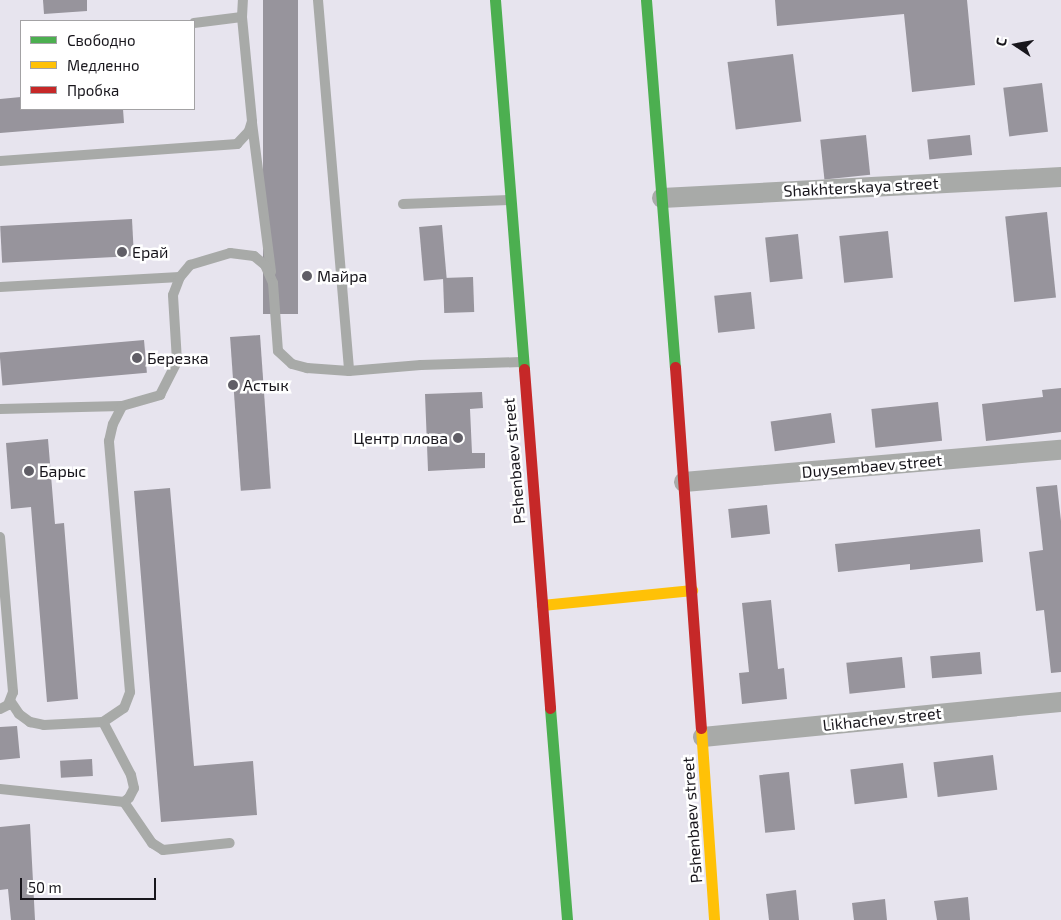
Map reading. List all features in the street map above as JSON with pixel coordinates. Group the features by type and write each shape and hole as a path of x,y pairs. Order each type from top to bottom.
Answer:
{"main road":[{"name":"Pshenbaev street","path":"495,0 567,920"},
{"name":"Pshenbaev street","path":"646,0 703,737 714,920"},
{"path":"542,605 692,590"}],"street":[{"name":"Shakhterskaya street","path":"662,198 1061,177"},
{"name":"Duysembaev street","path":"684,482 1061,450"},
{"name":"Likhachev street","path":"703,737 1061,702"}],"lane":[{"path":"243,0 242,17 252,121 273,283 278,350 292,364 306,368 349,371 421,365 522,362"},
{"path":"318,0 349,371"},
{"path":"195,23 242,17"},
{"path":"0,161 237,144 249,131 252,121"},
{"path":"403,204 510,200"},
{"path":"0,409 122,406 160,395 176,361 177,348 173,295 180,277 190,265 230,253 254,256 265,265 273,283"},
{"path":"0,287 180,277"},
{"path":"0,537 13,692 11,702 19,714 30,722 44,725 103,722 124,708 130,692 109,440 113,424 122,406"},
{"path":"0,709 11,702"},
{"path":"0,788 124,802 129,798 134,788 131,775 103,722"},
{"path":"124,802 152,843 163,850 230,843"}],"building":[{"path":"43,0 87,0 87,11 44,14"},
{"path":"263,0 298,0 298,314 263,314"},
{"path":"775,0 967,0 975,85 912,92 904,14 777,26"},
{"path":"793,54 801,121 736,130 727,62"},
{"path":"1042,83 1048,132 1009,136 1003,88"},
{"path":"20,97 20,110 123,110 124,123 0,133 0,99"},
{"path":"866,135 870,175 824,180 820,140"},
{"path":"970,135 972,155 929,159 927,139"},
{"path":"1047,212 1056,298 1014,302 1005,216"},
{"path":"132,219 134,256 2,263 0,226"},
{"path":"442,225 447,279 424,281 419,227"},
{"path":"888,231 893,278 844,283 839,236"},
{"path":"798,234 803,279 770,282 765,237"},
{"path":"473,277 474,312 444,313 443,278"},
{"path":"751,292 755,329 718,333 714,296"},
{"path":"260,335 271,489 241,491 230,337"},
{"path":"144,340 147,373 2,386 0,353"},
{"path":"1061,388 1061,432 986,441 982,404 1043,397 1042,390"},
{"path":"482,392 483,408 470,409 472,453 485,453 485,468 428,471 425,394"},
{"path":"938,402 942,441 875,448 871,409"},
{"path":"831,413 835,443 775,451 771,421"},
{"path":"48,439 55,524 64,523 78,699 47,702 31,507 11,509 6,443"},
{"path":"1057,485 1061,521 1061,672 1051,673 1044,610 1036,611 1029,552 1043,550 1036,487"},
{"path":"170,488 194,766 253,761 257,815 161,822 134,491"},
{"path":"767,505 770,534 731,538 728,509"},
{"path":"980,529 983,562 910,570 910,564 838,572 835,544"},
{"path":"771,600 778,669 784,668 787,699 742,704 739,673 749,672 742,603"},
{"path":"980,652 982,674 932,678 930,656"},
{"path":"902,657 905,688 850,694 846,663"},
{"path":"17,726 20,758 0,760 0,727"},
{"path":"993,755 997,790 938,797 933,762"},
{"path":"92,759 93,776 61,778 60,761"},
{"path":"903,763 907,798 855,804 850,769"},
{"path":"789,772 795,830 765,833 759,775"},
{"path":"30,824 35,920 11,920 8,889 0,890 0,827"},
{"path":"796,890 799,920 769,920 766,894"},
{"path":"968,897 970,920 937,920 934,901"},
{"path":"885,899 887,920 854,920 852,903"}],"traffic: fast":[{"path":"495,0 524,369"},
{"path":"646,0 675,367"},
{"path":"550,708 567,920"}],"traffic: slow":[{"path":"542,605 692,590"},
{"path":"701,728 714,920"}],"traffic: jam":[{"path":"675,367 701,728"},
{"path":"524,369 550,708"}],"place":[{"name":"Ерай","path":"122,252"},
{"name":"Майра","path":"307,276"},
{"name":"Березка","path":"137,358"},
{"name":"Астык","path":"233,385"},
{"name":"Центр плова","path":"458,438"},
{"name":"Барыс","path":"29,471"}]}
